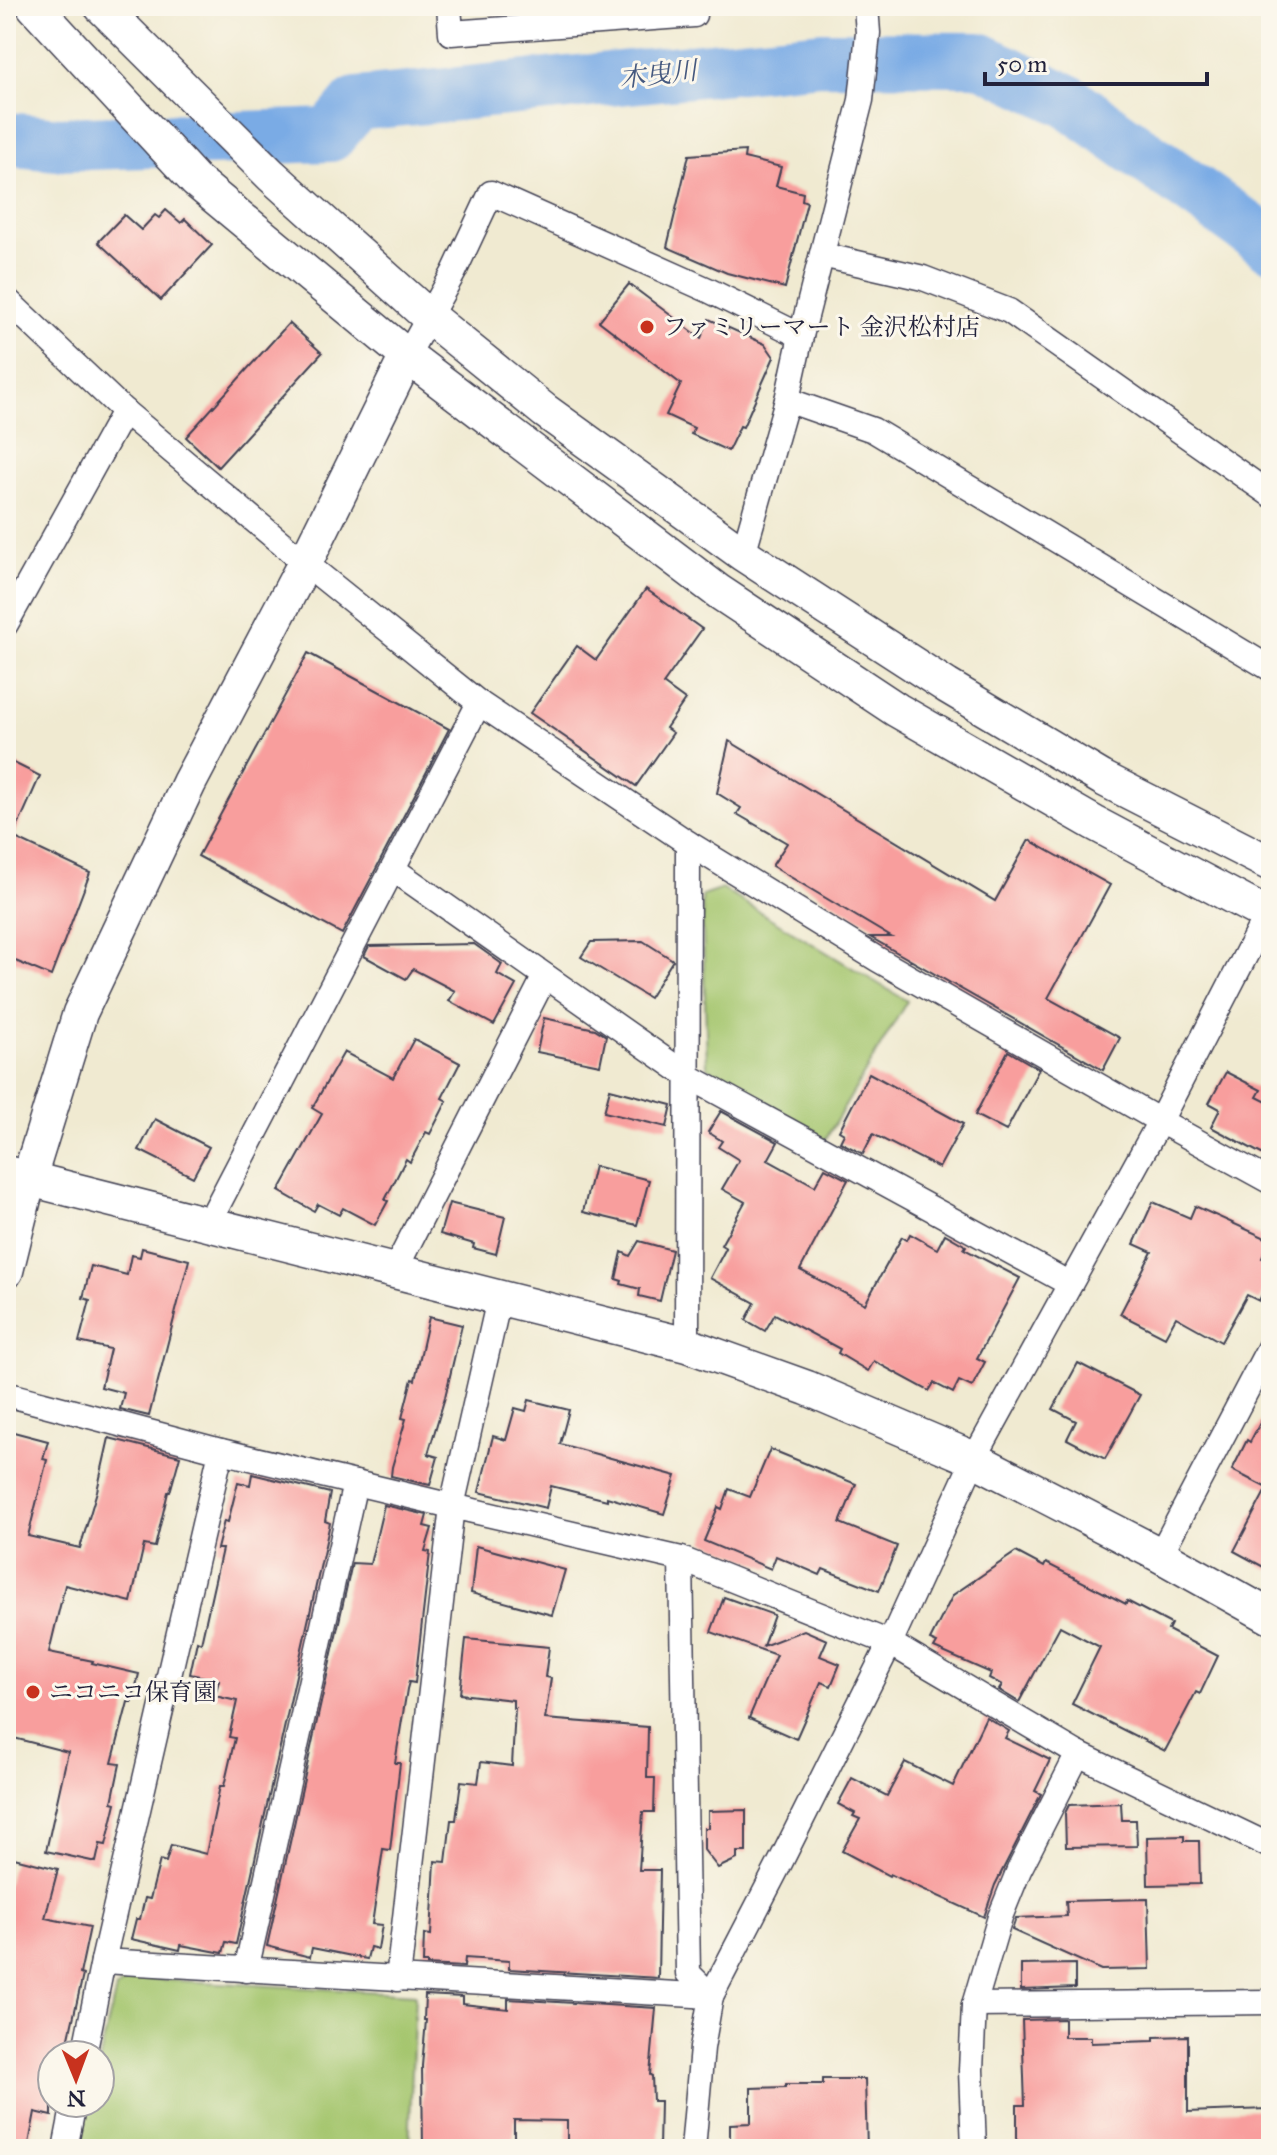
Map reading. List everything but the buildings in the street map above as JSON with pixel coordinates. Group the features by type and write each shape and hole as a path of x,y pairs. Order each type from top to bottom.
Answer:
{"street":[{"path":"34,6 196,181 407,356 719,592 897,710 1094,823 1269,913 1160,1121 974,1459 890,1643 711,1996 702,2048 693,2149"},
{"path":"101,6 271,175 429,317 545,411 743,554 947,686 1102,778 1271,864"},
{"path":"449,6 451,33 694,15 694,6"},
{"path":"743,554 787,400 861,100 868,33 866,6"},
{"path":"6,1271 18,1176 80,1013 189,783 305,563 407,356 454,272 491,193 708,290 801,336"},
{"path":"822,255 923,278 1009,311 1271,495"},
{"path":"6,299 124,411 305,563 479,703 688,843 877,959 1271,1182"},
{"path":"787,400 873,430 1271,669"},
{"path":"6,624 124,411"},
{"path":"208,1224 479,703"},
{"path":"687,1345 688,843"},
{"path":"393,869 688,1076 1070,1284"},
{"path":"394,1272 545,976"},
{"path":"18,1176 687,1345 807,1388 974,1459 1160,1555 1271,1617"},
{"path":"398,1979 452,1506 499,1299"},
{"path":"1160,1555 1262,1382 1271,1344"},
{"path":"6,1394 221,1451 681,1559 890,1643 1078,1754 1271,1846"},
{"path":"87,2039 221,1451"},
{"path":"246,1970 355,1483"},
{"path":"681,1559 688,1973 711,1996"},
{"path":"974,2149 971,2070 974,2005 1000,1917 1019,1870 1078,1754"},
{"path":"103,1961 711,1996"},
{"path":"974,2005 1271,2002"},
{"path":"65,2149 71,2119"}],"green space":[{"path":"722,889 907,1001 825,1140 707,1067 702,896"},
{"path":"130,1978 415,1994 409,2149 78,2149 85,2119 116,2119 116,2039 104,2039 116,1989"}],"waterway":[{"name":"木曳川","path":"6,139 58,144 330,135 356,104 822,58 979,59 1068,101 1271,245"}],"place":[{"name":"ファミリーマート 金沢松村店","path":"647,327"},
{"name":"ニコニコ保育園","path":"33,1692"}]}
